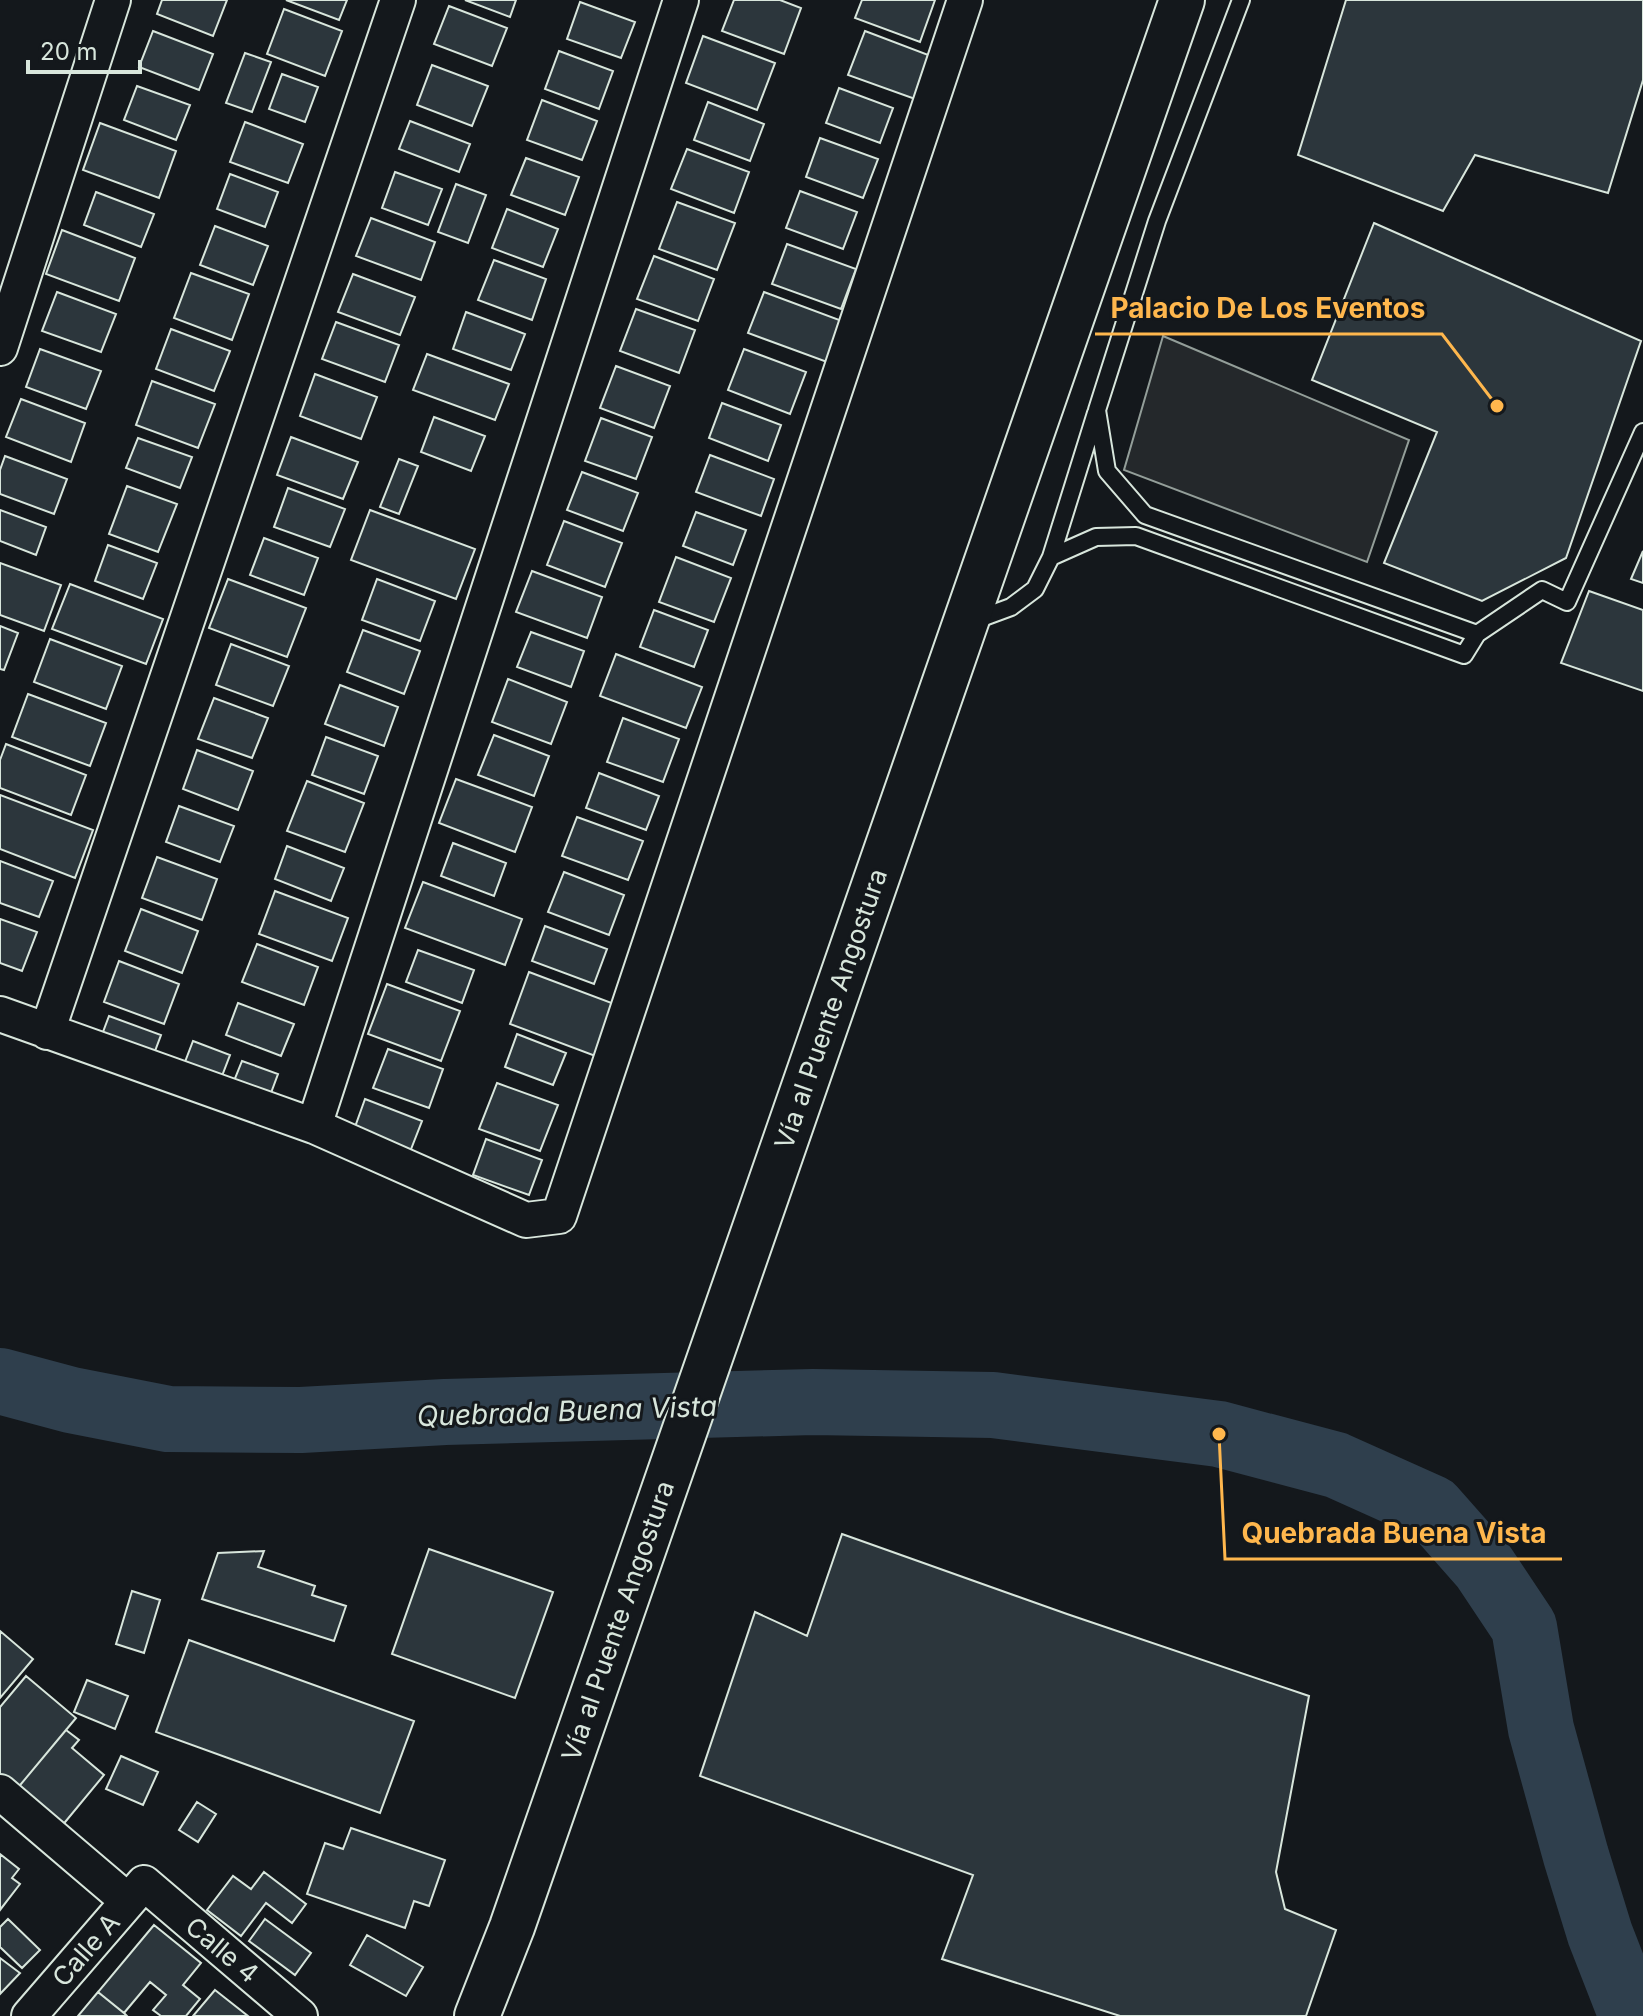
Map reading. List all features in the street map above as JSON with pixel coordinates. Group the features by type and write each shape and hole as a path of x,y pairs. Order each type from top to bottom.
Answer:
{"main road":[{"name":"Vía al Puente Angostura","path":"477,2016 512,1927 1182,0"}],"street":[{"path":"0,348 113,0"},
{"path":"47,1032 398,0"},
{"path":"314,1126 681,0"},
{"path":"0,1014 314,1126 526,1220 559,1216 965,0"},
{"name":"Calle 4","path":"0,1792 300,2016"},
{"name":"Calle A","path":"29,2016 136,1892"}],"lane":[{"path":"964,624 1011,607 1035,589 1051,557 1157,221 1241,0"},
{"path":"1097,410 1107,471 1145,515 1477,634"},
{"path":"1051,557 1096,537 1136,536 1464,655 1477,634 1542,590 1567,602 1643,432"}],"shaded area":[{"path":"1163,336 1409,440 1367,562 1124,470"}],"building":[{"path":"162,0 227,0 213,36 157,14"},
{"path":"286,0 347,0 339,20"},
{"path":"465,0 516,0 510,17"},
{"path":"734,0 780,0 801,8 784,54 722,31"},
{"path":"862,0 935,0 920,42 855,18"},
{"path":"1346,0 1643,0 1643,80 1608,193 1475,155 1443,211 1298,155"},
{"path":"580,2 635,22 621,58 567,39"},
{"path":"449,6 507,28 492,66 434,44"},
{"path":"284,9 342,31 325,76 267,54"},
{"path":"153,31 213,54 199,90 139,67"},
{"path":"865,31 931,56 915,99 848,75"},
{"path":"703,36 775,63 757,110 686,83"},
{"path":"559,51 613,71 599,109 545,89"},
{"path":"245,53 271,62 252,112 226,103"},
{"path":"432,65 488,86 472,126 417,105"},
{"path":"282,74 318,87 305,122 269,109"},
{"path":"137,86 190,105 176,140 124,120"},
{"path":"839,88 893,108 880,143 826,123"},
{"path":"542,100 597,121 582,160 527,140"},
{"path":"708,102 764,124 750,161 694,140"},
{"path":"410,121 470,144 459,172 399,149"},
{"path":"245,122 303,144 288,183 230,162"},
{"path":"100,123 176,151 159,198 83,170"},
{"path":"820,138 878,159 863,198 806,177"},
{"path":"687,149 749,172 734,213 671,189"},
{"path":"526,158 579,177 565,215 511,195"},
{"path":"395,172 442,189 428,225 382,208"},
{"path":"230,174 278,192 265,227 217,209"},
{"path":"456,184 486,195 468,243 438,232"},
{"path":"800,191 857,212 843,249 786,228"},
{"path":"96,192 154,214 141,247 84,225"},
{"path":"677,202 735,223 717,270 659,249"},
{"path":"507,209 558,229 543,267 492,248"},
{"path":"371,218 435,242 421,280 356,256"},
{"path":"1374,223 1641,341 1566,558 1482,601 1384,563 1437,432 1312,380"},
{"path":"215,226 268,246 253,285 200,265"},
{"path":"62,230 135,258 119,301 46,274"},
{"path":"787,244 856,269 841,309 772,284"},
{"path":"654,256 714,279 698,321 637,299"},
{"path":"494,260 546,279 532,320 478,300"},
{"path":"191,273 249,294 232,340 174,318"},
{"path":"353,274 415,297 400,335 338,312"},
{"path":"57,292 116,314 101,352 42,331"},
{"path":"764,292 842,321 827,362 748,333"},
{"path":"636,309 695,330 679,373 620,351"},
{"path":"466,312 525,334 511,370 453,349"},
{"path":"336,322 399,345 385,382 322,359"},
{"path":"171,329 230,351 214,391 156,369"},
{"path":"40,349 101,371 86,409 26,387"},
{"path":"744,349 806,372 790,414 728,390"},
{"path":"427,354 509,384 495,420 413,390"},
{"path":"616,366 670,386 654,428 600,408"},
{"path":"315,374 377,397 361,439 300,416"},
{"path":"152,381 215,404 198,448 136,425"},
{"path":"21,399 85,423 71,462 6,437"},
{"path":"722,403 781,425 768,461 709,438"},
{"path":"434,417 485,436 471,471 421,452"},
{"path":"601,418 652,437 636,479 585,461"},
{"path":"291,437 358,462 343,499 277,475"},
{"path":"138,438 192,457 180,488 126,468"},
{"path":"710,455 774,479 761,516 696,492"},
{"path":"5,456 67,479 54,514 0,494 0,470"},
{"path":"399,459 418,466 399,514 380,507"},
{"path":"582,472 638,493 623,531 567,510"},
{"path":"127,486 177,504 158,552 109,534"},
{"path":"288,488 345,509 330,547 274,527"},
{"path":"0,510 46,527 36,555 0,541"},
{"path":"370,510 475,549 456,599 351,560"},
{"path":"696,512 746,530 733,565 683,546"},
{"path":"564,521 622,543 605,587 547,565"},
{"path":"264,538 318,558 304,595 250,575"},
{"path":"108,545 157,563 143,599 95,581"},
{"path":"1643,551 1643,583 1631,579"},
{"path":"676,557 731,578 714,622 659,602"},
{"path":"0,563 61,585 44,631 0,615"},
{"path":"532,571 602,597 587,638 516,612"},
{"path":"228,579 306,608 287,657 209,628"},
{"path":"377,579 435,601 420,641 362,620"},
{"path":"70,584 163,619 146,664 52,629"},
{"path":"1589,591 1643,610 1643,691 1561,663"},
{"path":"654,610 708,630 694,667 640,647"},
{"path":"0,626 18,633 4,670 0,669"},
{"path":"363,630 420,651 404,694 347,672"},
{"path":"531,632 584,651 571,687 517,667"},
{"path":"50,639 122,666 106,709 34,682"},
{"path":"231,644 289,666 273,706 216,685"},
{"path":"616,654 702,687 686,728 600,696"},
{"path":"508,679 567,702 551,744 492,722"},
{"path":"340,685 398,707 384,746 325,724"},
{"path":"28,694 106,723 90,766 12,737"},
{"path":"214,698 268,718 252,758 198,739"},
{"path":"623,718 679,739 663,782 607,762"},
{"path":"494,735 549,756 534,796 478,775"},
{"path":"326,737 378,756 364,794 312,775"},
{"path":"6,744 86,775 71,815 0,788 0,760"},
{"path":"197,750 253,771 238,810 183,789"},
{"path":"599,773 659,796 646,830 586,808"},
{"path":"456,779 532,807 515,852 439,823"},
{"path":"307,781 364,803 345,852 287,831"},
{"path":"0,795 93,830 75,878 0,849"},
{"path":"179,806 234,826 220,862 166,842"},
{"path":"577,817 643,841 628,880 562,856"},
{"path":"453,843 506,863 494,896 441,876"},
{"path":"287,846 344,868 331,901 275,879"},
{"path":"157,857 217,879 202,920 142,898"},
{"path":"0,861 53,881 39,917 0,903"},
{"path":"564,872 624,895 609,935 548,912"},
{"path":"423,882 522,919 505,965 405,928"},
{"path":"275,891 348,918 332,961 259,934"},
{"path":"141,909 198,931 182,973 125,951"},
{"path":"0,919 37,932 22,971 0,963"},
{"path":"545,926 607,949 594,984 532,961"},
{"path":"257,944 318,967 304,1005 242,982"},
{"path":"418,950 474,970 462,1003 406,982"},
{"path":"119,961 179,984 164,1024 104,1002"},
{"path":"529,972 617,1005 598,1057 510,1024"},
{"path":"387,984 460,1011 441,1061 368,1034"},
{"path":"238,1003 294,1024 281,1056 226,1035"},
{"path":"109,1016 161,1035 146,1075 94,1056"},
{"path":"517,1034 566,1053 553,1085 505,1067"},
{"path":"193,1041 230,1055 212,1102 175,1088"},
{"path":"388,1049 443,1069 429,1108 373,1088"},
{"path":"242,1061 278,1074 265,1109 228,1096"},
{"path":"497,1083 558,1105 540,1151 479,1129"},
{"path":"365,1099 422,1121 406,1162 350,1141"},
{"path":"486,1139 542,1160 529,1195 473,1175"},
{"path":"842,1534 1309,1696 1276,1872 1285,1909 1336,1930 1306,2016 1120,2016 942,1959 973,1875 700,1776 755,1612 807,1636"},
{"path":"429,1549 553,1592 515,1698 392,1654"},
{"path":"264,1551 258,1567 315,1586 312,1595 346,1606 334,1641 202,1599 218,1553"},
{"path":"132,1591 160,1600 144,1653 116,1644"},
{"path":"0,1631 33,1659 0,1698"},
{"path":"189,1640 414,1721 380,1813 156,1732"},
{"path":"26,1676 76,1718 16,1790 0,1776 0,1707"},
{"path":"87,1680 128,1696 115,1729 74,1712"},
{"path":"66,1730 79,1740 72,1748 104,1775 61,1827 16,1790"},
{"path":"121,1756 158,1772 143,1805 106,1789"},
{"path":"197,1802 216,1814 198,1842 179,1830"},
{"path":"351,1828 445,1860 429,1906 414,1901 405,1928 307,1894 325,1843 343,1849"},
{"path":"0,1854 19,1869 12,1878 20,1884 0,1910"},
{"path":"264,1872 306,1904 292,1923 266,1903 241,1936 207,1910 233,1876 251,1889"},
{"path":"8,1919 40,1950 22,1968 0,1947 0,1927"},
{"path":"265,1919 311,1953 295,1975 249,1941"},
{"path":"154,1925 201,1963 183,1985 200,1999 186,2016 161,2016 153,2010 166,1995 150,1982 124,2013 98,1992"},
{"path":"367,1935 423,1967 406,1996 350,1965"},
{"path":"0,1958 20,1973 0,1994"},
{"path":"215,1990 248,2016 193,2016"},
{"path":"98,1992 124,2013 127,2016 78,2016"}],"waterway":[{"name":"Quebrada Buena Vista","path":"0,1381 71,1400 168,1419 301,1420 445,1412 813,1402 993,1405 1219,1434 1336,1465 1432,1508 1484,1567 1524,1627 1541,1729 1576,1856 1600,1934 1632,2016"}],"place":[{"name":"Palacio De Los Eventos","path":"1497,406"},
{"name":"Quebrada Buena Vista","path":"1219,1434"}]}
